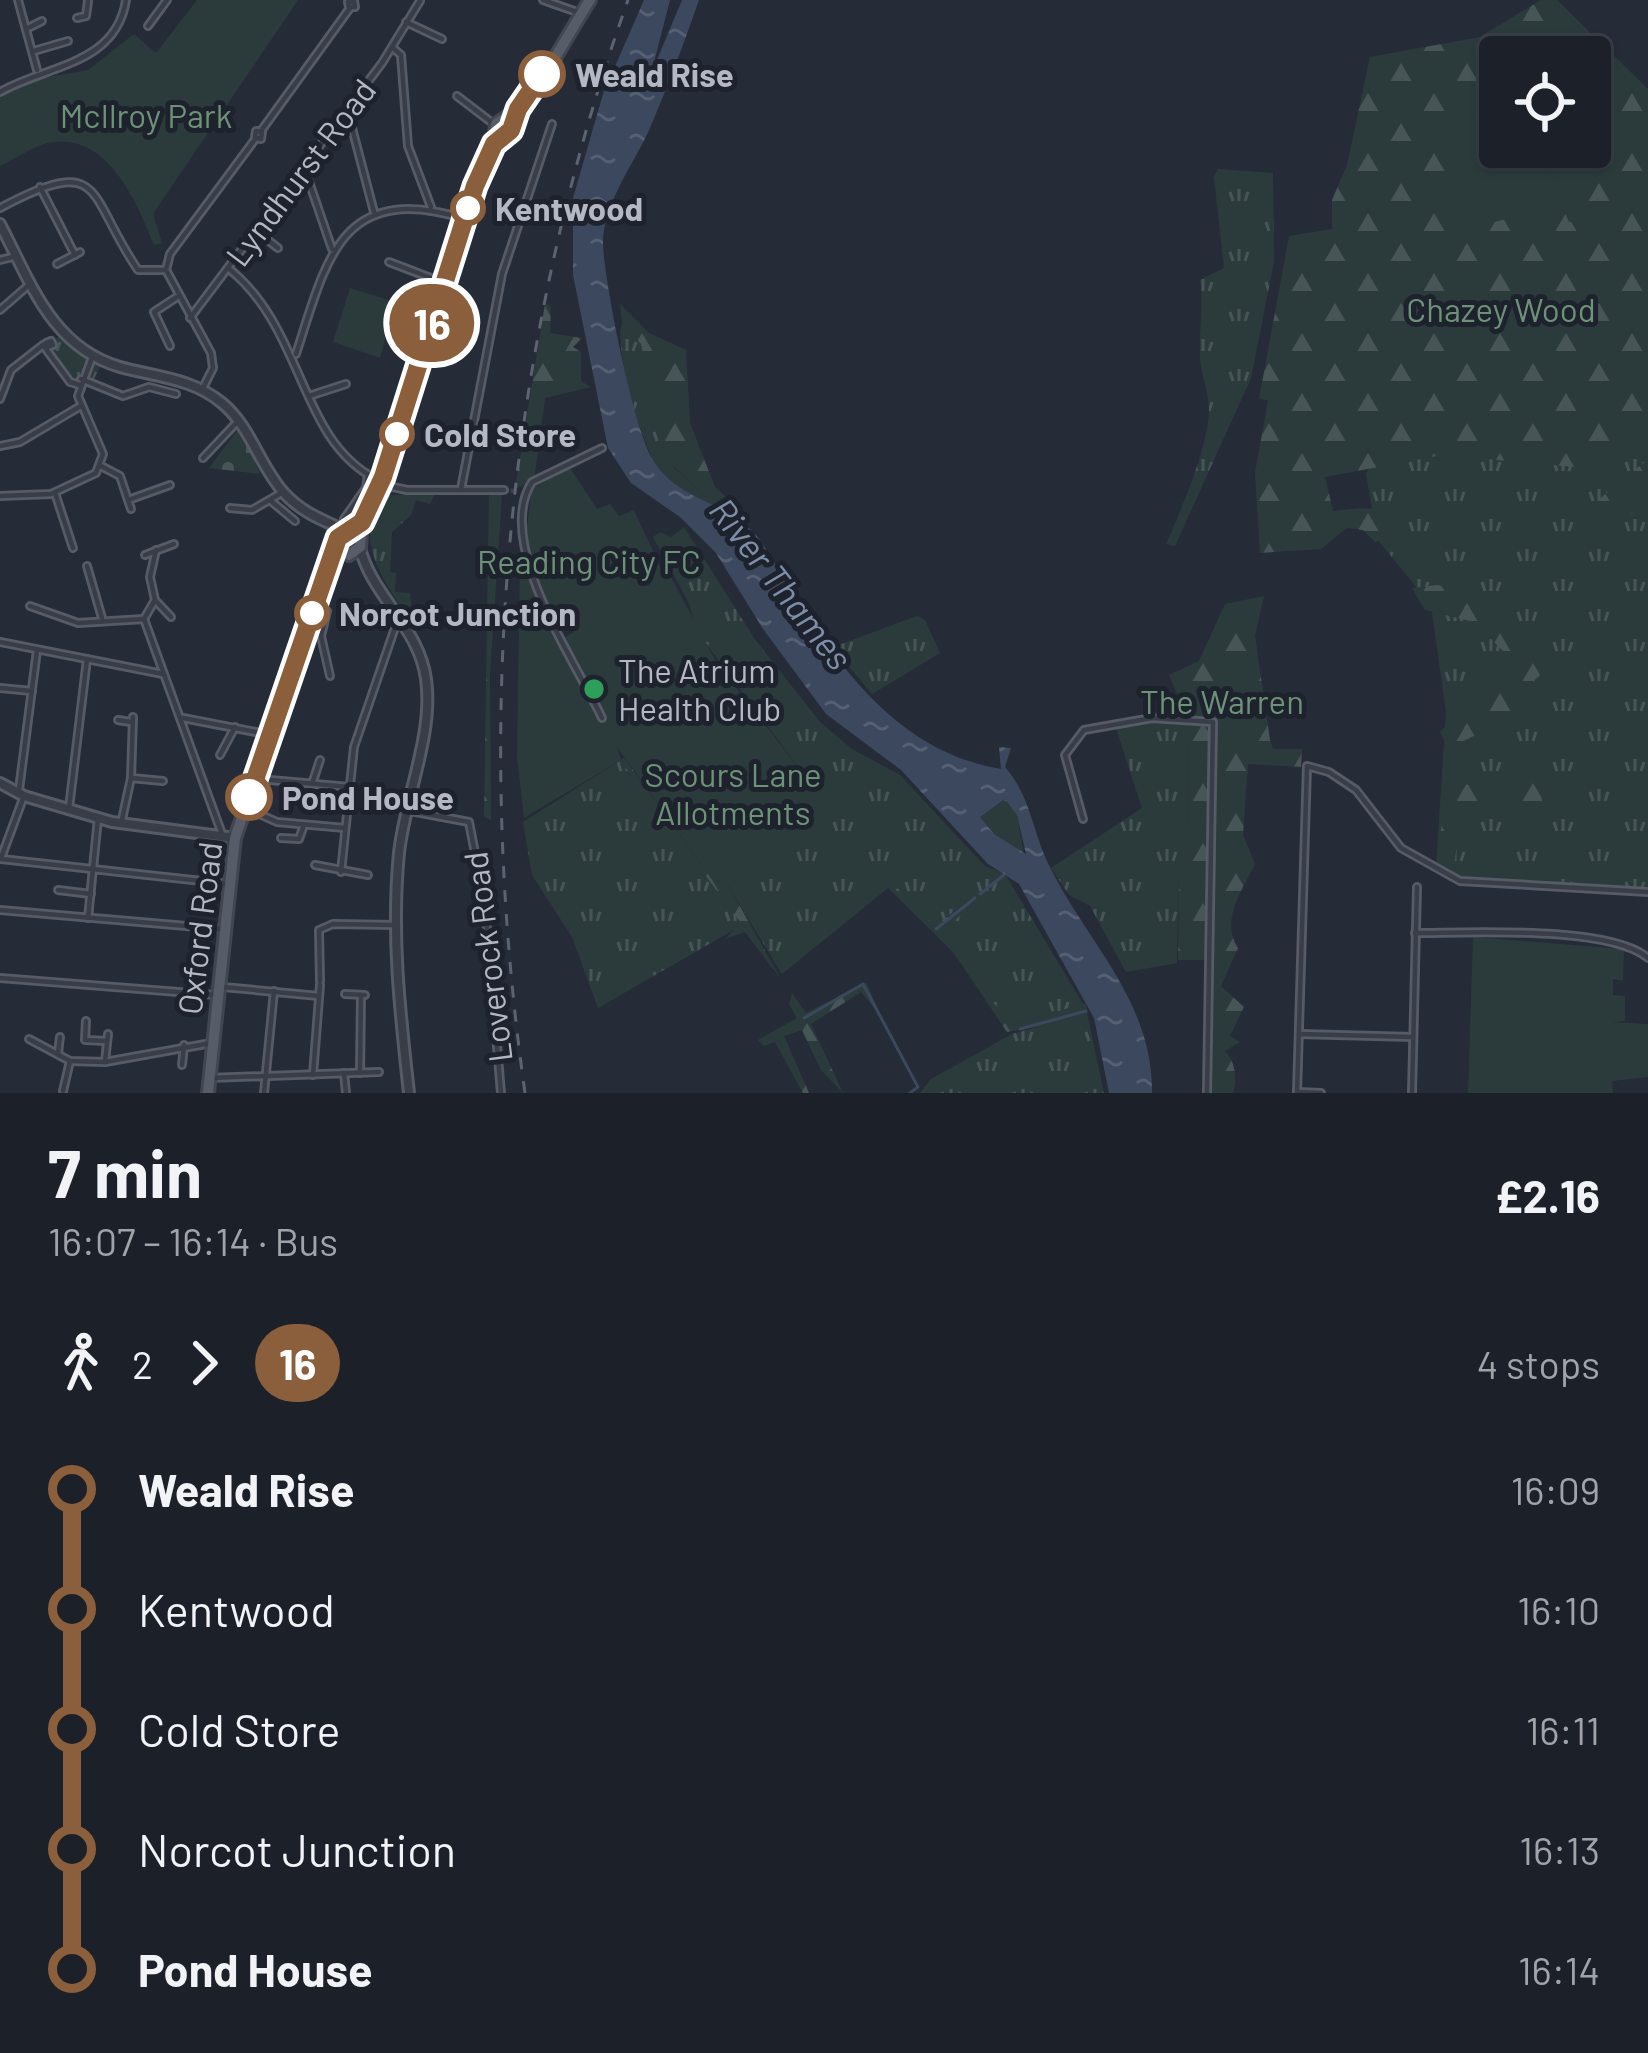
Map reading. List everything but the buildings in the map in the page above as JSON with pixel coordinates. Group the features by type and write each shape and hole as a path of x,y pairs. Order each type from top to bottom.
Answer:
{"main road":[{"path":"500,125 518,109 590,0"},
{"name":"Oxford Road","path":"360,544 376,480 500,125"},
{"name":"Oxford Road","path":"208,1093 229,884 228,838 256,779 327,568 344,539 362,522"},
{"path":"344,539 360,544"},
{"path":"344,539 360,544"}],"street":[{"path":"18,0 37,70"},
{"path":"0,92 37,70 67,66 101,48 117,32 126,0"},
{"path":"148,26 167,0"},
{"path":"543,0 582,14"},
{"path":"77,19 86,16 88,1"},
{"name":"Lyndhurst Road","path":"190,318 393,48 420,1"},
{"path":"202,389 213,360 166,270 170,254 256,138 262,138 261,131 352,3"},
{"path":"26,28 44,21"},
{"path":"408,23 442,40"},
{"path":"34,51 65,40"},
{"path":"393,48 401,55 408,146 432,210"},
{"path":"458,96 500,125"},
{"path":"347,109 375,214"},
{"path":"461,489 502,274 553,124"},
{"path":"304,167 332,249"},
{"path":"0,208 40,187 70,179 84,186 113,221 138,270 166,270"},
{"path":"40,187 78,254 58,264"},
{"path":"295,356 332,249 375,214 432,210 465,219"},
{"path":"0,224 56,327 93,355 202,389 239,420 283,492 344,539 399,616 420,655 427,689 405,811 395,925 409,1093"},
{"path":"256,231 278,248"},
{"path":"0,260 16,256"},
{"path":"389,262 445,283"},
{"path":"228,268 260,299 295,356 327,435 376,480 407,490 503,490"},
{"path":"0,310 30,284"},
{"path":"170,346 154,312 177,297"},
{"path":"0,399 1,388 28,352 48,347 70,382 123,396 149,387 176,394"},
{"path":"0,496 55,493 100,466 103,454 81,411 81,382 93,355"},
{"path":"309,396 346,384"},
{"path":"0,446 20,442 81,411"},
{"path":"208,457 239,420"},
{"path":"602,448 532,482 526,492 523,548 549,613 602,718"},
{"path":"100,466 120,476 131,508"},
{"name":"Oxford Road","path":"344,539 366,488 376,480"},
{"path":"131,499 170,485"},
{"path":"516,491 526,492"},
{"path":"230,508 245,512 283,492"},
{"path":"55,493 74,548"},
{"path":"271,501 295,521"},
{"path":"145,555 174,544"},
{"path":"360,544 368,571"},
{"path":"157,550 150,577 154,600 171,617"},
{"path":"87,566 102,618"},
{"path":"154,600 144,619 228,838"},
{"path":"30,606 73,622 144,619"},
{"path":"327,611 321,636 330,676"},
{"path":"341,872 354,747 399,616"},
{"path":"307,632 321,636"},
{"path":"0,642 162,671"},
{"path":"37,650 21,793 0,860 229,884"},
{"path":"298,661 313,658"},
{"path":"68,812 87,659"},
{"path":"0,688 32,692"},
{"path":"180,717 271,735"},
{"path":"1083,819 1065,755 1084,730 1152,718 1213,722 1207,1093"},
{"path":"118,720 132,719 130,778 121,824"},
{"path":"221,751 235,727"},
{"path":"312,784 320,760"},
{"path":"1321,1093 1297,1093 1307,766 1329,772 1356,790 1401,848 1460,881 1648,892"},
{"path":"130,778 151,776 163,781"},
{"path":"256,779 349,788"},
{"path":"0,783 68,812 228,838"},
{"path":"245,808 277,821 345,828"},
{"name":"Loverock Road","path":"405,811 469,822 484,897 501,1093"},
{"path":"88,918 98,818"},
{"path":"280,838 299,839 304,825"},
{"path":"315,865 368,875"},
{"path":"1412,1093 1417,886"},
{"path":"58,890 91,894"},
{"path":"0,910 224,929"},
{"path":"313,1075 319,930 333,924 395,925"},
{"path":"1415,933 1527,933 1628,946 1648,958"},
{"path":"0,977 319,996"},
{"path":"264,1093 274,992"},
{"path":"345,994 363,995 360,1073"},
{"path":"86,1021 85,1040 108,1038 105,1062"},
{"path":"1299,1034 1413,1036"},
{"path":"58,1053 61,1037"},
{"path":"29,1039 70,1060 105,1062 211,1043"},
{"path":"182,1065 184,1045"},
{"path":"63,1091 70,1060"},
{"path":"209,1078 379,1072"},
{"path":"344,1073 346,1093"}],"green space":[{"name":"McIlroy Park","path":"197,0 298,0 153,214 162,243 154,245 119,176 90,149 73,142 53,142 0,166 0,96 42,78 88,70 134,34 156,53"},
{"name":"Chazey Wood","path":"1541,0 1557,0 1594,36 1482,36"},
{"name":"Chazey Wood","path":"1479,37 1479,168 1611,168 1611,53 1648,89 1648,414 1575,467 1442,455 1325,477 1333,511 1383,511 1408,530 1375,542 1363,530 1347,528 1321,549 1260,553 1255,473 1268,400 1259,399 1289,236 1332,229 1332,200 1347,165 1370,57"},
{"path":"1479,116 1479,168 1545,168 1574,203 1605,201 1609,214 1569,222 1562,206 1473,227 1443,180 1457,130"},
{"path":"1218,169 1273,173 1274,262 1251,378 1175,546 1166,544 1193,478 1208,424 1200,355 1200,280 1224,268 1214,177"},
{"path":"350,288 395,302 380,358 333,342"},
{"path":"545,304 551,306 550,333 582,338 573,347 581,352 581,381 591,387 545,398 534,480 515,489"},
{"path":"620,304 649,333 686,350 690,423 715,487 709,499 674,467 666,467 641,344 622,323"},
{"path":"622,323 641,344 673,467 708,498 715,487 727,498 722,511 678,490 657,468 626,377"},
{"path":"63,334 103,361 92,383 70,382 46,345"},
{"path":"1648,413 1648,890 1458,879 1436,868 1446,712 1431,605 1377,539 1366,474 1379,446"},
{"path":"240,427 260,474 209,468"},
{"path":"1648,459 1648,476 1614,504 1648,494 1648,508 1609,523 1597,501"},
{"path":"570,468 597,509 610,504 619,516 634,510 665,577 670,575 715,660 827,804 729,887 711,878 617,747 621,760 524,818 517,757 520,559 525,557 560,640 574,632 566,613 554,618 525,542 532,489"},
{"path":"489,493 502,494 490,674 491,820 484,817"},
{"path":"435,494 430,504 416,500 411,515 392,532 390,572 396,573 395,592 410,593 413,624 383,578 370,528 385,495"},
{"path":"684,527 754,638 820,722 852,749 900,775 985,866 1005,874 1083,1004 1007,1027 937,930 964,903 935,927 881,873 888,888 782,974 729,887 826,804 696,630 689,603 653,537 660,532 671,537"},
{"path":"1438,585 1500,617 1550,667 1513,698 1514,710 1503,721 1448,749 1440,732 1512,660 1474,622 1425,610 1412,588"},
{"name":"The Warren","path":"1264,596 1255,636 1270,740 1273,749 1302,749 1301,767 1248,764 1243,835 1255,864 1232,916 1238,948 1221,986 1244,1007 1230,1036 1240,1042 1225,1051 1235,1082 1233,1093 1205,1093 1209,960 1178,960 1179,867 1189,839 1188,725 1149,714 1180,701 1169,675 1199,661 1225,604"},
{"path":"917,616 925,620 940,653 872,694 833,647"},
{"path":"1149,718 1188,724 1189,840 1179,867 1177,963 1126,972 1090,906 1069,895 1051,868 1142,808 1115,725"},
{"path":"624,758 744,924 598,1008 572,937 532,875 523,822"},
{"path":"624,758 711,878 729,887 781,979 745,932 725,939 741,923 622,763"},
{"path":"1540,783 1543,808 1461,813 1453,875 1438,865 1445,785"},
{"path":"1006,799 1017,815 1024,854 994,834 980,817"},
{"path":"881,872 935,926 970,900 973,904 941,933 1011,1026 1085,1003 1088,1012 1071,1021 1007,1032 954,953 883,883"},
{"path":"1473,937 1624,949 1623,981 1613,979 1613,995 1625,996 1625,1021 1612,1022 1648,1024 1648,1077 1612,1081 1613,1093 1468,1093"},
{"path":"866,982 881,1016 861,992 811,1024 843,1093 821,1070 802,1030 784,1036 809,1093 803,1093 775,1042 764,1046 758,1040 797,1018 789,1004 792,993 806,1013"},
{"path":"1087,1013 1104,1093 920,1093 931,1079 1012,1034"}],"water":[{"name":"River Thames","path":"644,0 670,0 651,74 682,0 699,0 657,112 613,200 604,230 614,322 652,458 686,492 753,532 833,653 905,727 965,760 1001,769 999,747 1011,748 1005,767 1025,800 1046,859 1129,998 1149,1059 1152,1093 1109,1093 1094,1018 1019,884 988,864 901,770 826,714 763,629 716,553 680,517 631,483 608,448 573,275 573,198 603,94","holes":["1005,799 1017,815 1026,854 994,834 980,817"]}],"waterway":[{"path":"980,894 1004,875"},
{"path":"936,929 975,898"},
{"path":"804,1018 863,984 918,1087 910,1093"},
{"path":"1020,1029 1086,1011"}],"tunnel":[{"path":"504,490 516,491"}],"railway":[{"path":"525,1093 509,955 502,816 502,678 510,540 527,403 552,267 586,133 628,0"}],"bus line":[{"name":"16","path":"249,797 338,538 362,522 388,463 478,177 494,144 511,130 518,109 542,74"}],"place":[{"name":"Weald Rise","path":"542,74"},
{"name":"Kentwood","path":"468,208"},
{"name":"Cold Store","path":"397,434"},
{"name":"Norcot Junction","path":"312,613"},
{"name":"The Atrium Health Club","path":"594,689"},
{"name":"Pond House","path":"249,797"}],"park label":[{"name":"Reading City FC","path":"589,561"},
{"name":"Scours Lane Allotments","path":"733,793"}]}
